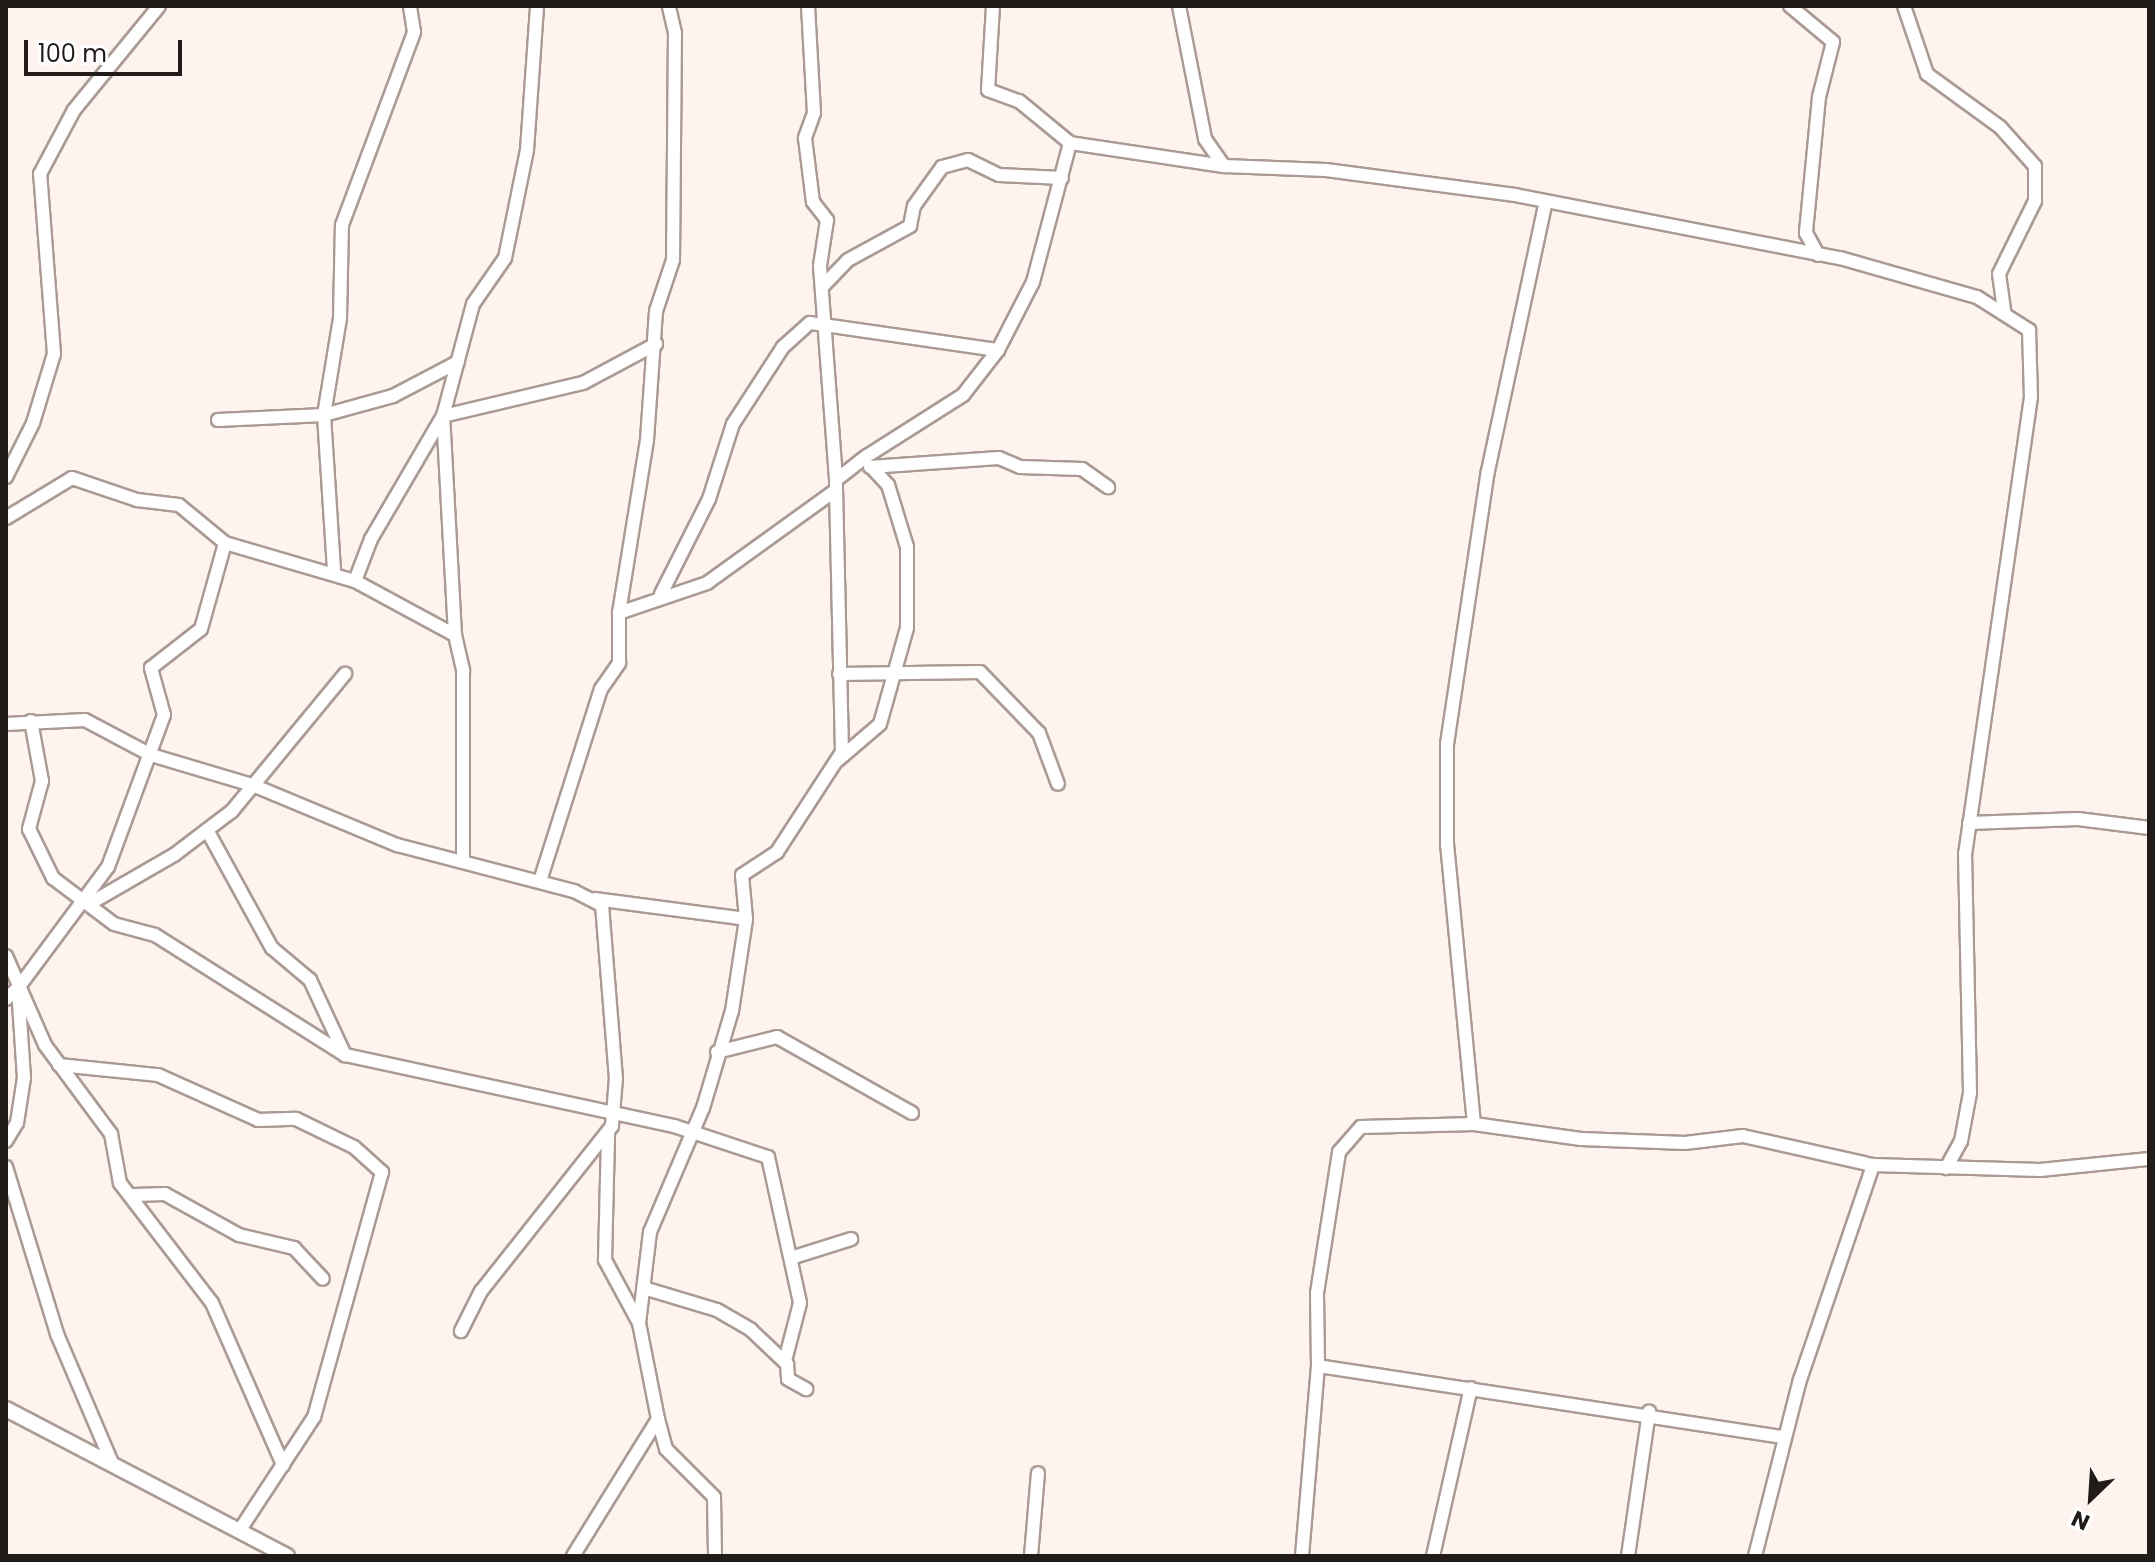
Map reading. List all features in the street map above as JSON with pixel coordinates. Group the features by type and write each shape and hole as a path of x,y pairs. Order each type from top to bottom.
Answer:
{"street":[{"path":"6,477 33,423 54,354 40,174 74,110 159,6"},
{"path":"334,570 324,415 340,318 342,225 414,32 410,6"},
{"path":"355,581 371,539 443,416 473,304 505,258 527,150 537,6"},
{"path":"540,881 601,689 619,663 619,613 676,212 669,6"},
{"path":"808,6 814,113 805,138 813,202 827,220 822,287 836,485 838,760"},
{"path":"993,6 988,90 1019,101 1070,143 1224,166 1355,173 1818,255 1933,282 2004,311 2029,330 2033,371 1969,823 1970,1093 1961,1141 1946,1168"},
{"path":"1179,6 1205,139 1224,166"},
{"path":"1790,6 1833,42 1819,97 1806,233 1818,255"},
{"path":"1904,6 1927,74 2000,127 2035,166 2035,201 1999,274 2004,311"},
{"path":"619,613 661,594 707,583 836,485 963,395 998,350 1033,282 1070,143"},
{"path":"822,287 848,260 910,226 914,206 942,167 968,160 999,175 1062,178"},
{"path":"1474,1124 1447,845 1447,744 1488,471 1545,205"},
{"path":"661,594 709,499 733,424 752,405 783,347 810,323 998,350"},
{"path":"443,416 583,383 656,344"},
{"path":"218,420 324,415 393,396 458,362"},
{"path":"443,416 455,635 463,671 463,862"},
{"path":"866,466 999,458 1020,467 1082,469 1108,487"},
{"path":"639,1323 647,1289 650,1232 687,1132 703,1108 738,987 746,919 742,875 777,852 838,760 880,724 897,676 907,628 907,547 888,485 866,466"},
{"path":"6,518 72,478 137,500 179,505 225,543 334,570 455,635"},
{"path":"6,999 85,906 108,867 164,715 151,668 201,629 225,543"},
{"path":"839,674 897,676 980,672 1039,733 1058,784"},
{"path":"85,906 207,830 255,786 345,674"},
{"path":"6,724 85,720 151,755 255,786 397,845 540,881 593,899 746,919"},
{"path":"31,721 42,781 29,829 53,878 85,906 155,935 345,1055 687,1132 768,1157 794,1257 800,1303 785,1361 788,1379 806,1389"},
{"path":"1969,823 2078,819 2149,828"},
{"path":"207,830 272,948 310,980 345,1055"},
{"path":"461,1331 481,1291 608,1134 615,1115 606,915 593,899"},
{"path":"6,956 18,988 59,1065 111,1134 120,1183 134,1195 212,1303 283,1465"},
{"path":"6,1141 17,1123 24,1078 18,988"},
{"path":"717,1052 777,1037 912,1113"},
{"path":"59,1065 158,1075 258,1120 296,1119 354,1147 382,1172 320,1400 283,1465 239,1531"},
{"path":"1302,1556 1318,1366 1317,1293 1339,1152 1361,1127 1474,1124 1581,1139 1685,1143 1743,1136 1873,1165 1946,1168 2040,1170 2149,1159"},
{"path":"608,1134 605,1260 639,1323 666,1449 714,1497 715,1556"},
{"path":"1755,1556 1782,1437 1873,1165"},
{"path":"6,1167 57,1334 113,1465"},
{"path":"134,1195 165,1194 230,1231 294,1248 323,1279"},
{"path":"794,1257 851,1239"},
{"path":"647,1289 717,1310 785,1361"},
{"path":"1318,1366 1649,1412 1782,1437"},
{"path":"1433,1556 1471,1388"},
{"path":"6,1409 287,1556"},
{"path":"1628,1556 1649,1412"},
{"path":"573,1556 658,1419"},
{"path":"1031,1556 1038,1473"}]}
